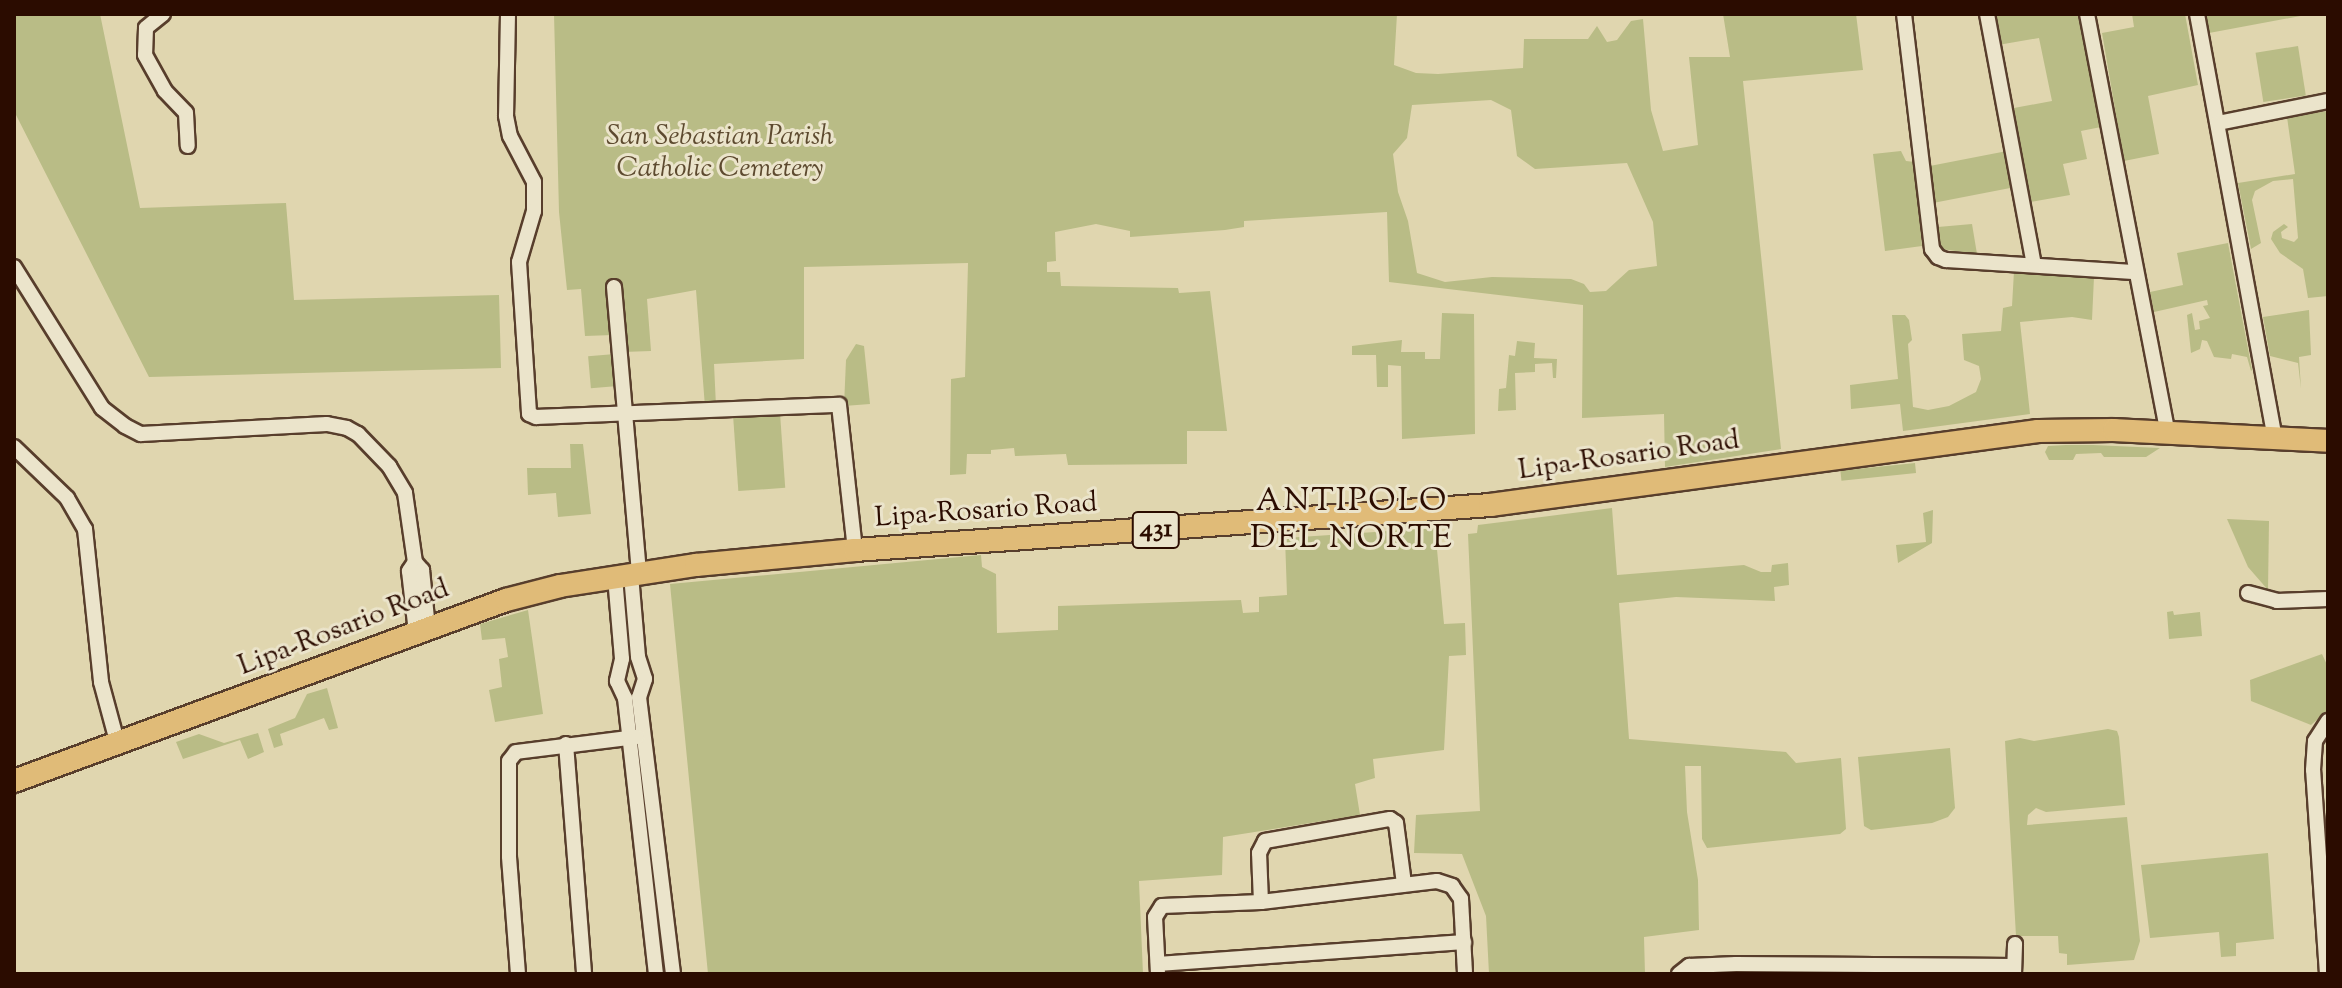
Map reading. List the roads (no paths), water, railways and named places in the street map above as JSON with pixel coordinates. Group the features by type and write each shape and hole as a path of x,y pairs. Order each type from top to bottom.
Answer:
{"main road":[{"name":"Lipa-Rosario Road","path":"14,781 520,596 628,575 737,560 855,550 1478,506 2007,434 2083,430 2328,441"}],"street":[{"path":"163,14 146,28 145,55 165,91 186,113 188,146"},
{"path":"508,14 506,116 510,136 534,182 534,211 519,262 529,414 536,417 624,415 839,405 855,550"},
{"path":"1904,14 1932,249 1946,260 2134,272"},
{"path":"1987,14 2034,265"},
{"path":"2087,14 2134,272 2168,433"},
{"path":"2197,14 2275,440"},
{"path":"2218,123 2328,101"},
{"path":"14,267 95,399 109,417 141,434 327,424 358,434 389,466 405,493 415,562 422,570 422,630"},
{"path":"614,287 624,415 630,658 617,681 632,697 656,974"},
{"path":"14,447 67,498 85,529 101,682 118,745"},
{"path":"2248,593 2277,601 2328,599"},
{"path":"630,658 645,679 632,697"},
{"path":"2327,974 2313,760 2315,741 2328,721"},
{"path":"518,974 509,856 509,761 516,752 636,737"},
{"path":"636,737 673,974"},
{"path":"566,744 584,974"},
{"path":"1261,902 1259,853 1265,841 1390,819 1396,823 1404,884"},
{"path":"1464,942 1158,969 1155,917 1162,906 1261,902 1437,881 1452,886 1463,907 1465,974"},
{"path":"1679,974 1689,966 1736,969 2014,970 2015,944"}],"district":[{"name":"ANTIPOLO DEL NORTE","path":"1352,522"}],"park label":[{"name":"San Sebastian Parish Catholic Cemetery","path":"720,153"}]}
